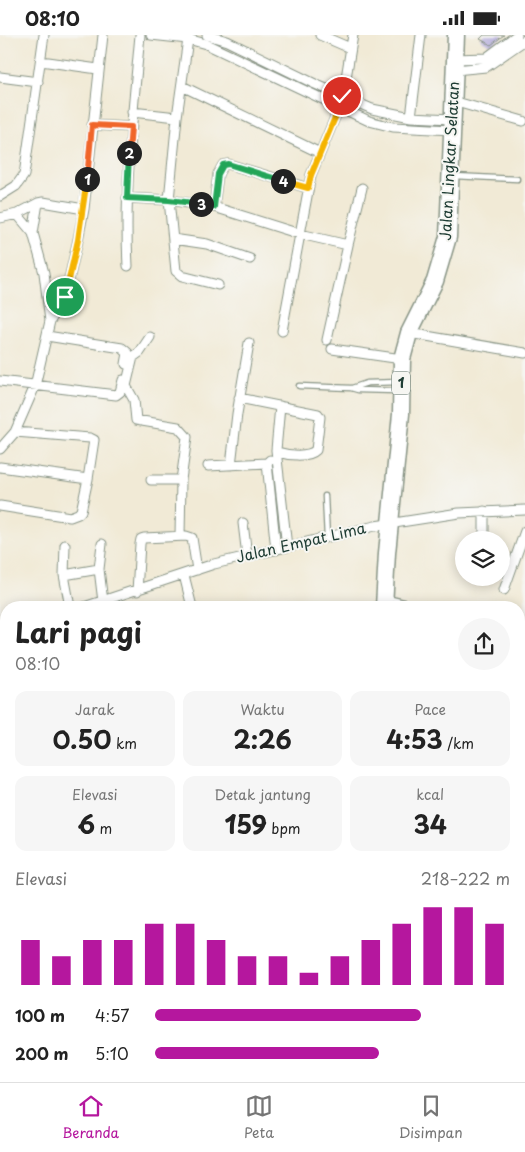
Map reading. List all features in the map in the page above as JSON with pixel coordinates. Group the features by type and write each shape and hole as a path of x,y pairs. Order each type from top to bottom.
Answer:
{"highway":[{"name":"Jalan Lingkar Selatan","path":"384,601 400,423 402,359 409,333 435,281 448,237 456,35"}],"street":[{"path":"0,195 16,186 24,175 44,35"},
{"path":"50,321 65,297 84,209 103,35"},
{"path":"128,266 127,198 132,112 140,35"},
{"path":"151,35 188,39 206,44 339,108 378,124 452,132"},
{"path":"207,35 228,38 342,96 378,111 410,117 452,132"},
{"path":"320,35 350,48"},
{"path":"282,331 311,175 339,108 353,35"},
{"path":"410,117 421,35"},
{"path":"455,65 486,58 517,35"},
{"path":"222,51 228,38"},
{"path":"188,39 177,117 169,200 176,271 178,274 218,285"},
{"path":"455,65 486,67 525,40"},
{"path":"41,61 98,69"},
{"path":"0,77 38,81"},
{"path":"182,86 320,153"},
{"path":"453,101 523,121"},
{"path":"132,112 177,117"},
{"path":"92,125 131,127"},
{"path":"214,207 218,174 223,165 228,164 308,188"},
{"path":"362,187 348,245 330,345 402,359"},
{"path":"127,198 169,200 214,207 300,234 348,245"},
{"path":"0,218 17,214 38,203 50,203 84,209"},
{"path":"33,233 38,203"},
{"path":"0,449 15,432 35,386 50,321 44,273 33,233 17,214"},
{"path":"174,239 207,244 250,259"},
{"path":"48,296 65,297"},
{"path":"409,333 525,353"},
{"path":"0,381 116,395 120,391 128,355 125,349 47,336"},
{"path":"150,337 140,352 133,357 126,389 134,400 136,419 178,427 187,437 181,479 180,536"},
{"path":"231,465 249,343"},
{"path":"240,398 315,413 320,417 316,450 313,453 305,455 277,452"},
{"path":"280,406 276,446 287,547"},
{"path":"0,506 70,517 75,516 81,511 88,479 94,440 90,438 15,432"},
{"path":"208,466 267,463 277,452"},
{"path":"267,463 276,550"},
{"path":"0,467 88,479"},
{"path":"151,480 181,479"},
{"path":"484,511 484,531"},
{"name":"Jalan Empat Lima","path":"106,601 197,570 247,556 390,523 432,516 484,511 525,511"},
{"path":"243,523 247,556"},
{"path":"504,590 525,531"},
{"path":"137,591 142,539 180,536 192,538 197,570"},
{"path":"102,544 99,569 103,601"},
{"path":"65,545 64,575 69,601"},
{"path":"64,575 99,569"},
{"path":"184,575 190,601"}],"lane":[{"path":"450,171 517,179"},
{"path":"351,388 367,383 401,387"},
{"path":"299,386 351,388 358,390 401,387"},
{"path":"325,496 327,538"}],"building":[{"path":"484,35 504,35 491,45 480,39"}],"route":[{"path":"65,297 82,222 92,125 131,127 127,198 169,200 214,207 218,174 223,165 228,164 308,188 311,175 339,108 342,96"}]}
